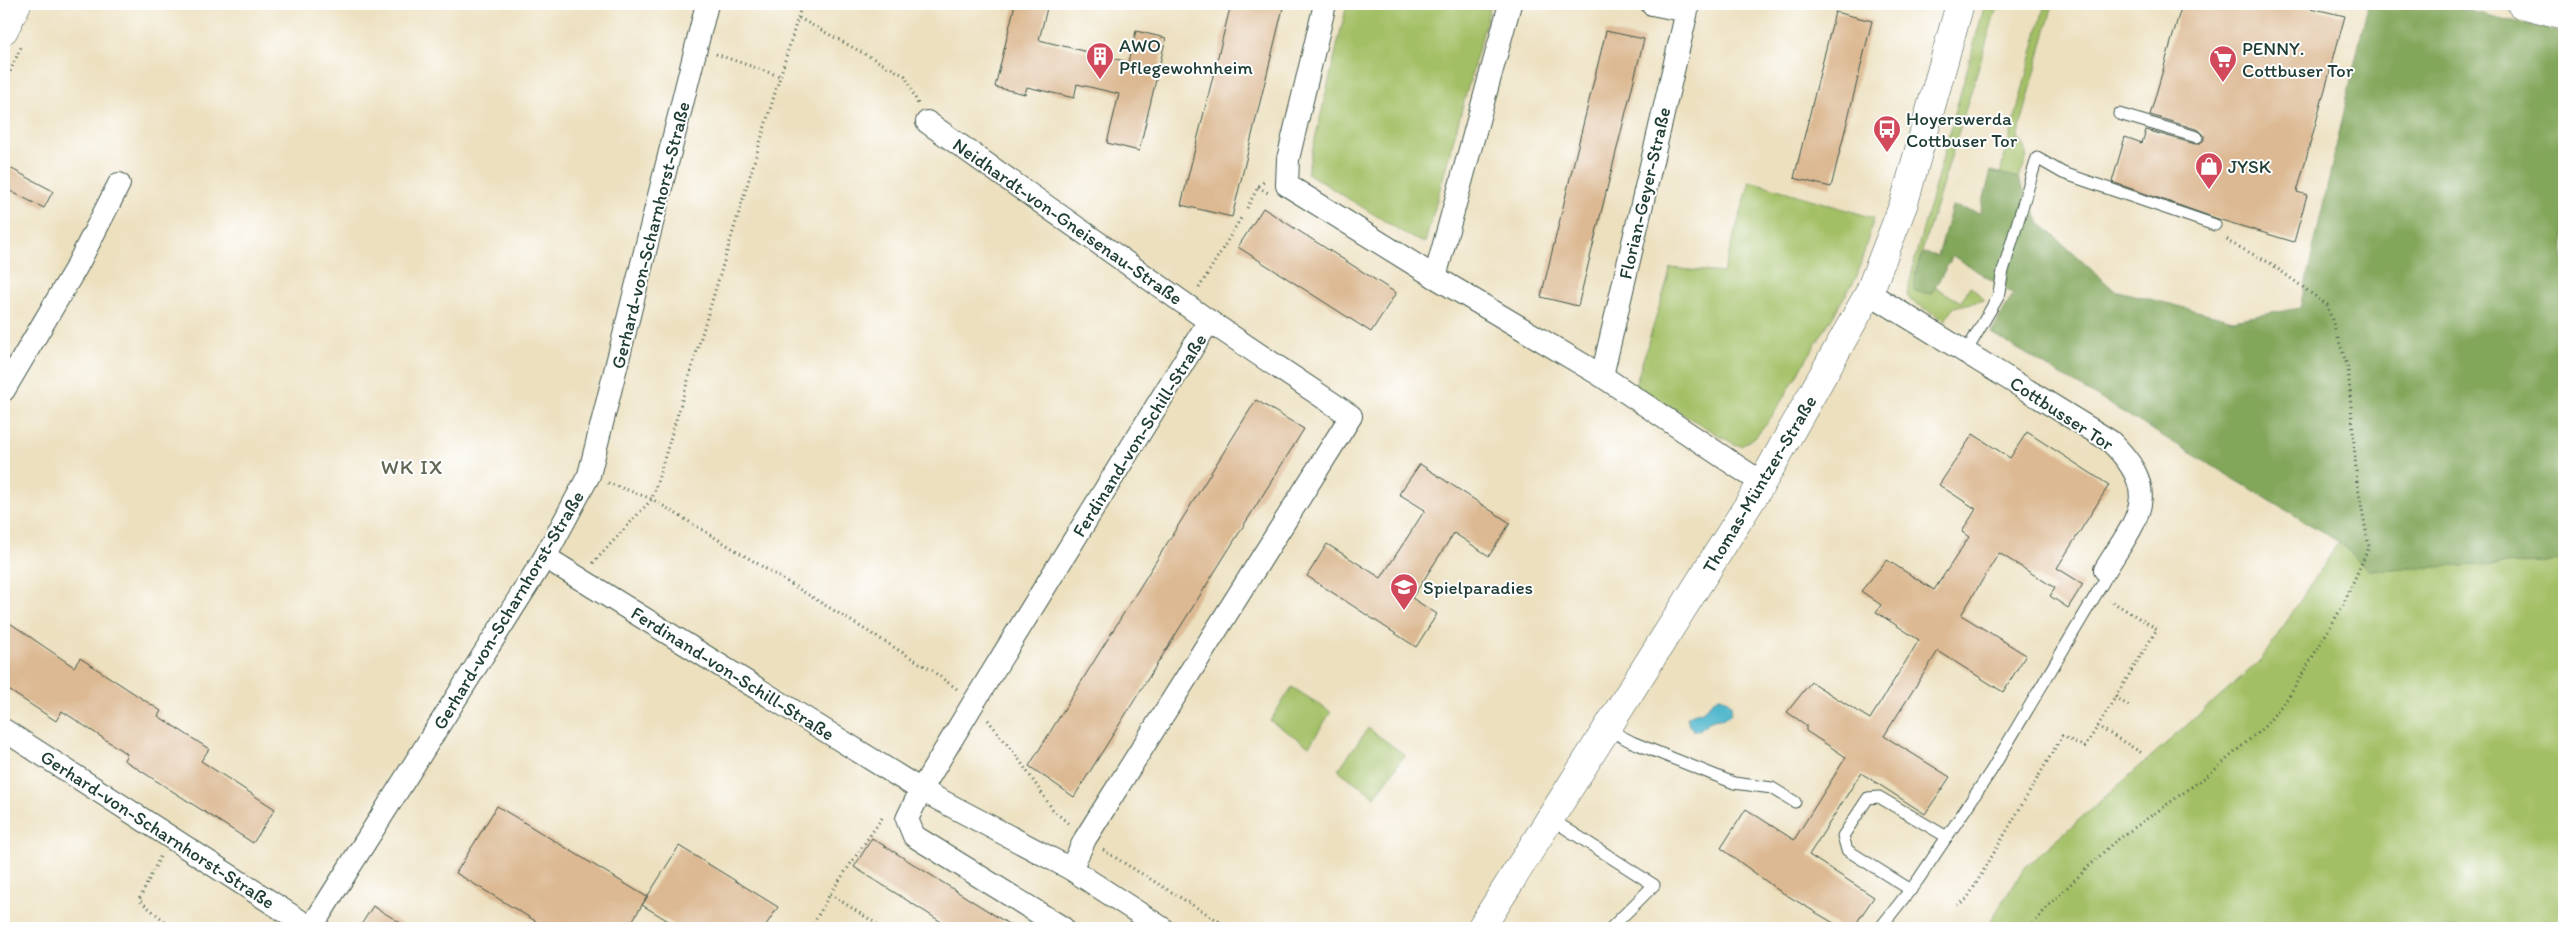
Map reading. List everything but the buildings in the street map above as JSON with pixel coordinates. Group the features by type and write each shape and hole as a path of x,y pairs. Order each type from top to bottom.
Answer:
{"street":[{"path":"4,30 17,4"},
{"name":"Gerhard-von-Scharnhorst-Straße","path":"4,730 311,928 545,557 589,475 707,4"},
{"path":"1325,4 1288,159 1287,185 1435,277 1602,376 1762,483"},
{"path":"1435,277 1510,4"},
{"name":"Florian-Geyer-Straße","path":"1602,376 1687,11 1652,4"},
{"name":"Thomas-Müntzer-Straße","path":"1481,928 1762,483 1869,294 1904,203 1960,4"},
{"path":"2521,4 2564,15"},
{"name":"Neidhardt-von-Gneisenau-Straße","path":"926,122 1209,321"},
{"path":"4,390 77,266 119,184"},
{"name":"Cottbusser Tor","path":"1869,294 2110,441 2124,455 2140,486 2142,503 2136,520 2105,570"},
{"name":"Ferdinand-von-Schill-Straße","path":"1063,928 914,836 907,819 921,790 974,702 1209,321 1351,416 1085,839 1071,869"},
{"name":"Ferdinand-von-Schill-Straße","path":"545,557 921,790 1071,869 1162,928"}],"lane":[{"path":"2120,114 2197,137"},
{"path":"1966,352 1998,297 2037,158 2063,173 2215,225"},
{"path":"1880,928 1911,890 1991,771 2098,593 2104,582 2105,570"},
{"path":"1607,729 1632,742 1734,783 1772,788 1794,802"},
{"path":"1911,890 1847,850 1843,836 1868,798 1879,797 1947,837"},
{"path":"1551,819 1654,885 1611,928"}],"path":[{"path":"580,577 652,499 802,4"},
{"path":"799,18 905,76 926,122"},
{"path":"697,48 779,76"},
{"path":"1258,187 1274,197"},
{"path":"1189,306 1240,218"},
{"path":"2030,928 2049,905 2113,843 2211,772 2265,726 2290,695 2333,623 2369,547 2357,482 2348,368 2327,305 2270,263 2229,242 2215,225"},
{"path":"589,475 652,499 931,670 974,702 1018,758 1053,810 1085,839 1230,928"},
{"path":"1957,905 1967,900 2062,736 2085,747 2157,629 2098,593"},
{"path":"2115,697 2129,706"},
{"path":"2097,726 2142,753"},
{"path":"811,928 830,894 885,814"},
{"path":"171,836 139,900 172,928"},
{"path":"830,894 883,928"}],"green space":[{"path":"1347,4 1491,4 1425,243 1412,238 1307,173"},
{"path":"1985,4 1998,4 1916,271 1931,294 1935,287 1961,302 1970,286 1985,300 1954,307 1945,320 1910,300 1907,295 1915,258"},
{"path":"2045,4 2053,4 2018,139 2025,148 2026,158 2018,178 2000,174"},
{"path":"2368,4 2440,4 2564,33 2564,561 2369,570 2339,542 1991,333 2013,294 1953,256 1931,294 1914,291 1916,271 1923,253 1938,256 1952,206 1980,213 1991,171 2018,178 2040,223 2114,290 2233,320 2300,308"},
{"path":"1750,181 1874,218 1857,276 1773,415 1755,437 1741,446 1734,444 1635,386 1671,268 1723,273"},
{"path":"2339,542 2369,570 2564,561 2564,928 1986,928 2024,868 2261,660"},
{"path":"1292,687 1331,712 1309,746 1270,721"},
{"path":"1368,728 1405,755 1375,797 1338,770"}],"water":[{"path":"1718,697 1721,697 1731,705 1730,715 1711,721 1699,730 1694,731 1689,725 1687,716 1702,711"}],"place":[{"name":"AWO Pflegewohnheim","path":"1100,80"},
{"name":"PENNY. Cottbuser Tor","path":"2223,83"},
{"name":"Hoyerswerda Cottbuser Tor","path":"1887,153"},
{"name":"JYSK","path":"2209,190"},
{"name":"Spielparadies","path":"1404,611"}],"district":[{"name":"WK IX","path":"412,467"}]}
